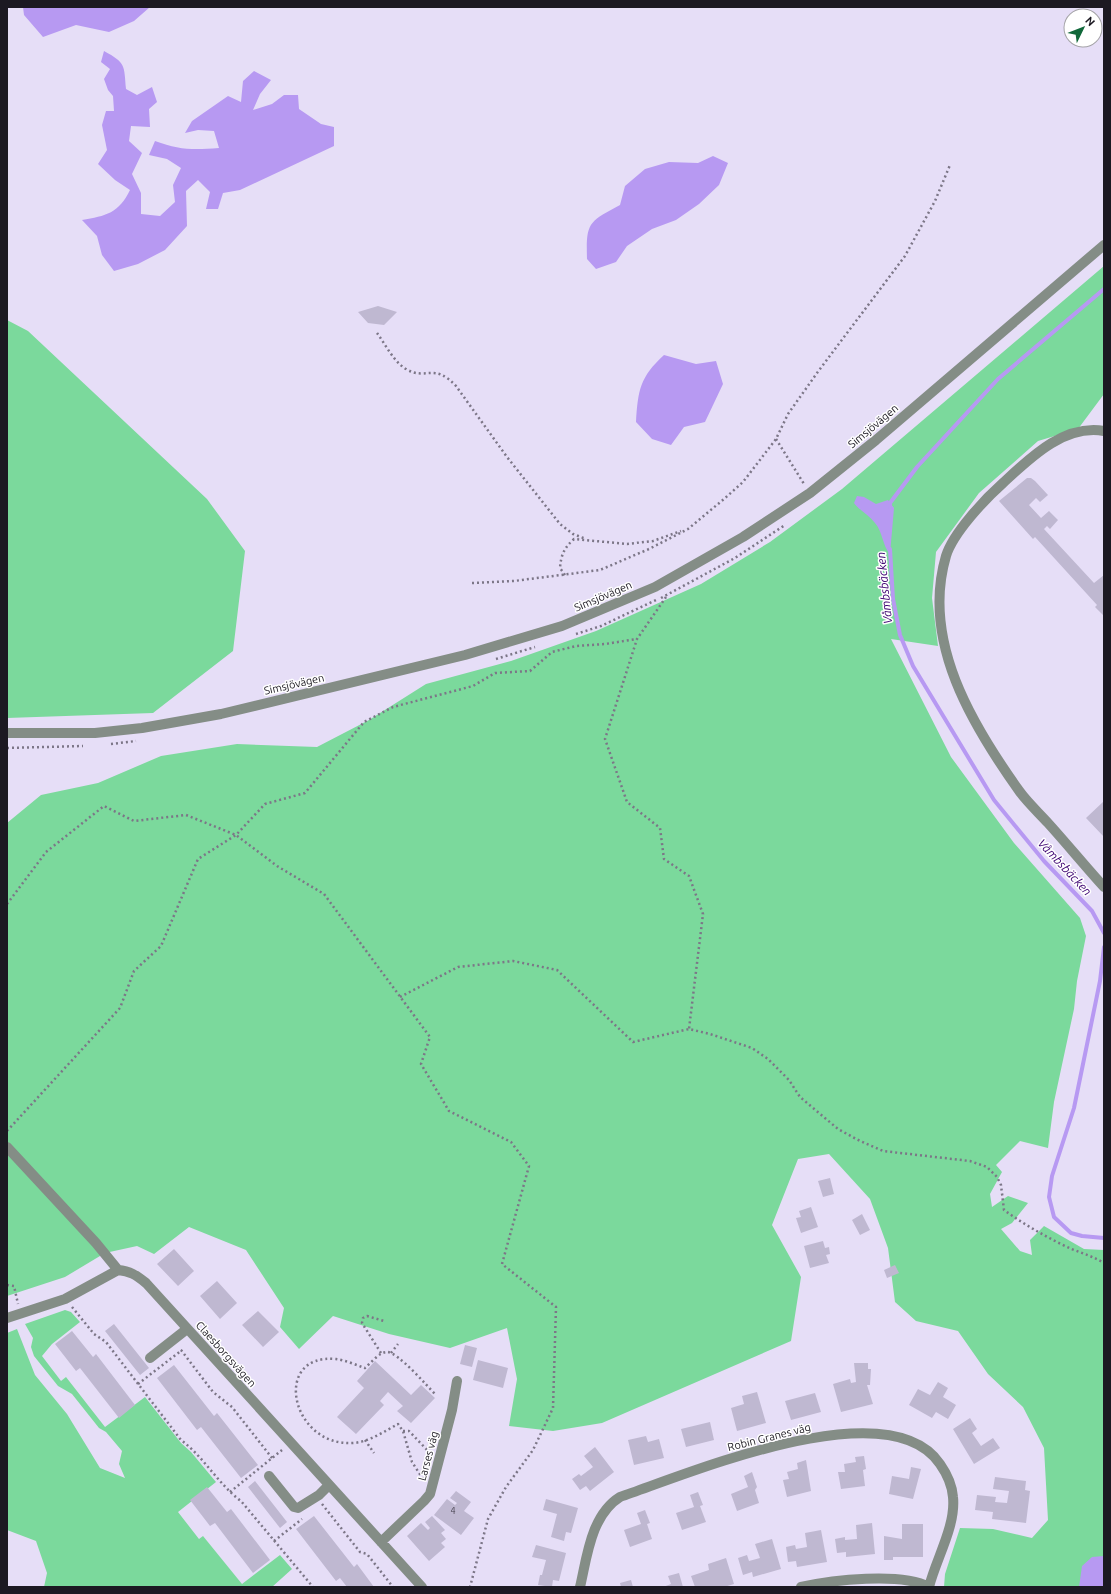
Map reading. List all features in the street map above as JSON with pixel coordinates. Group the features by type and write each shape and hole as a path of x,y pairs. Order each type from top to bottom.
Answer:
{"street":[{"name":"Simsjövägen","path":"7,732 95,733 142,728 221,714 487,648 562,626 654,587 744,537 810,493 876,440 1104,245"},
{"path":"1104,431 1080,432 1057,439 1029,459 987,498 957,535 946,555 939,593 941,634 954,679 975,721 1021,793 1104,887"},
{"path":"7,1147 96,1243 118,1270 65,1299 7,1318"},
{"name":"Claesborgsvägen","path":"118,1270 128,1271 136,1275 422,1587"},
{"path":"150,1358 187,1329"},
{"name":"Larses väg","path":"381,1542 424,1501 431,1491 440,1461 457,1381"},
{"name":"Robin Granes väg","path":"580,1587 596,1526 610,1503 620,1497 765,1448 800,1439 852,1434 898,1436 917,1442 934,1455 948,1476 953,1496 954,1511 929,1587 912,1581 879,1579 819,1583 801,1587"},
{"path":"269,1476 294,1507 298,1508 321,1499 329,1485"}],"path":[{"path":"472,583 514,581 600,570 649,549 688,529 743,482 776,439 788,414 816,372 905,256 935,201 950,165"},
{"path":"377,333 395,360 406,369 415,373 439,372 448,377 507,457 560,524 573,534 586,539"},
{"path":"776,439 810,493"},
{"path":"571,636 601,626 667,596 735,558 791,520"},
{"path":"565,575 560,568 561,556 566,547 574,539 627,544 652,540 688,529"},
{"path":"667,596 637,639 605,739 627,802 660,828 664,859 690,876 703,914 689,1029"},
{"path":"7,1132 120,1008 134,971 161,946 198,859 236,835 265,804 305,793 364,722 393,707 473,686 495,673 530,671 552,652 576,646 605,644 637,639"},
{"path":"489,661 541,646"},
{"path":"103,745 141,741"},
{"path":"7,748 87,746"},
{"path":"7,904 46,852 104,806 134,821 186,815 236,835 277,866 324,894 430,1038 421,1064 448,1111 511,1142 529,1166 502,1264 556,1306 552,1408 533,1450 506,1487 488,1520 470,1587"},
{"path":"400,997 458,967 513,961 557,970 633,1042 689,1029 710,1034 752,1048 768,1059 789,1080 800,1097 838,1129 860,1141 883,1151 970,1161 987,1167 997,1176 1001,1185 1004,1210 1062,1245 1089,1254 1104,1263"},
{"path":"7,1285 14,1286 21,1314"},
{"path":"65,1299 94,1334 106,1342 181,1440 193,1449 228,1491 241,1501 313,1587"},
{"path":"381,1353 362,1323 363,1318 367,1316 384,1321"},
{"path":"391,1352 398,1344"},
{"path":"181,1350 213,1392 232,1407 272,1458"},
{"path":"431,1491 412,1462 403,1431 398,1424 365,1440 354,1443 335,1441 318,1434 302,1416 296,1392 296,1382 302,1369 319,1360 337,1359 365,1368 381,1353 391,1352 396,1355 436,1394"},
{"path":"403,1431 409,1431 440,1461"},
{"path":"365,1440 374,1453"},
{"path":"283,1449 288,1454"},
{"path":"317,1508 321,1499 360,1552 368,1554 393,1587"},
{"path":"274,1541 308,1515"}],"green space":[{"path":"1104,266 1104,394 1078,429 1038,441 979,493 936,552 932,598 938,646 891,639 951,757 1014,843 1080,918 1086,936 1077,981 1074,1009 1054,1102 1048,1148 1020,1141 996,1165 1002,1172 990,1194 992,1207 1008,1196 1028,1203 1012,1223 1001,1229 1020,1251 1032,1255 1030,1240 1044,1226 1084,1249 1104,1250 1104,1587 944,1587 945,1574 960,1528 993,1529 1032,1538 1048,1520 1044,1448 1023,1407 988,1374 958,1331 916,1321 895,1302 888,1248 870,1199 829,1154 798,1159 772,1225 801,1277 791,1341 602,1423 553,1431 509,1426 517,1379 507,1328 450,1348 389,1334 333,1316 299,1349 280,1327 284,1308 246,1250 189,1227 154,1254 137,1246 105,1253 65,1277 7,1296 7,823 41,795 98,783 161,756 237,744 317,747 369,720 426,684 511,661 596,631 701,584 770,542 842,489"},
{"path":"7,320 28,331 207,499 245,551 233,651 153,713 7,718"},
{"path":"65,1310 71,1312 80,1322 52,1344 42,1356 61,1381 66,1377 105,1427 145,1397 181,1443 191,1452 216,1482 178,1512 199,1539 203,1536 242,1584 280,1555 292,1569 272,1587 44,1587 47,1573 36,1541 7,1530 7,1333 17,1329 35,1375 67,1414 100,1468 125,1478 119,1464 122,1451 106,1432 99,1428 72,1394 58,1386 34,1356 31,1347 33,1338 25,1324"}],"shaded area":[{"path":"23,7 150,7 134,21 109,32 76,25 43,37 24,15"},
{"path":"104,51 120,62 124,70 126,89 137,95 152,87 157,102 149,109 150,127 131,126 129,141 142,153 132,174 141,193 141,214 160,216 175,202 173,185 181,168 167,159 149,155 155,141 186,149 219,148 214,131 198,130 185,133 192,121 228,96 241,102 243,81 254,71 271,80 260,94 253,110 272,104 284,95 298,95 299,109 321,124 334,127 334,146 240,190 223,193 218,209 206,209 210,192 198,180 186,191 187,226 165,250 138,264 114,271 102,255 97,236 82,220 105,215 116,209 126,198 130,190 115,180 98,164 107,150 102,125 106,111 114,111 113,96 108,90 104,79 110,69 101,62"},
{"path":"713,156 728,163 719,185 699,204 676,220 652,229 627,246 616,262 596,269 587,259 587,238 591,225 595,220 620,205 625,186 645,169 669,162 698,163"},
{"path":"664,355 696,364 716,361 723,384 705,422 684,427 671,445 652,439 636,422 639,393 645,377"},
{"path":"857,496 864,497 876,504 888,500 894,508 890,554 885,547 878,527 873,520 854,503"},
{"path":"1104,1556 1104,1587 1079,1587 1082,1566 1092,1557"}],"building":[{"path":"378,306 397,312 384,325 368,323 358,312"},
{"path":"1027,478 1031,478 1035,481 1048,495 1040,502 1036,498 1029,505 1041,518 1049,511 1058,520 1050,529 1047,526 1044,529 1094,583 1104,575 1104,616 1095,607 1097,605 1035,537 1033,539 999,501"},
{"path":"1104,801 1104,837 1086,818"},
{"path":"830,1178 834,1194 823,1197 818,1181"},
{"path":"811,1207 818,1227 801,1233 796,1218 801,1217 799,1211"},
{"path":"862,1214 870,1230 860,1235 852,1220"},
{"path":"823,1241 825,1248 829,1247 830,1254 826,1255 829,1263 810,1268 804,1246"},
{"path":"174,1249 194,1271 178,1286 157,1264"},
{"path":"895,1265 899,1273 887,1278 884,1270"},
{"path":"217,1281 237,1303 220,1319 200,1296"},
{"path":"258,1311 279,1332 263,1347 242,1325"},
{"path":"114,1324 149,1368 140,1375 105,1331"},
{"path":"72,1331 93,1357 96,1354 135,1405 119,1418 80,1368 76,1371 55,1344"},
{"path":"465,1345 477,1348 472,1367 460,1364"},
{"path":"478,1360 508,1368 503,1388 473,1380"},
{"path":"375,1361 411,1395 421,1385 435,1398 411,1423 397,1411 403,1406 388,1392 380,1401 384,1405 356,1434 337,1417 364,1388 357,1381"},
{"path":"854,1363 868,1363 868,1369 871,1369 870,1385 867,1385 873,1404 841,1412 833,1384 850,1379 851,1383 856,1382"},
{"path":"174,1365 214,1416 217,1413 258,1465 241,1478 201,1427 197,1430 157,1378"},
{"path":"938,1382 948,1388 943,1397 956,1405 948,1419 936,1412 932,1418 909,1405 918,1389 930,1395"},
{"path":"757,1392 766,1423 737,1431 731,1408 744,1404 742,1396"},
{"path":"815,1393 821,1412 791,1420 785,1401"},
{"path":"970,1418 977,1429 972,1433 981,1446 993,1438 1000,1448 974,1464 953,1429"},
{"path":"710,1422 714,1440 686,1447 681,1429"},
{"path":"646,1436 648,1442 659,1439 664,1458 634,1465 628,1440"},
{"path":"595,1447 614,1472 590,1491 586,1486 580,1490 572,1479 579,1474 581,1476 593,1467 584,1456"},
{"path":"864,1456 866,1469 863,1470 865,1486 841,1489 838,1472 845,1472 844,1464 856,1462 855,1457"},
{"path":"806,1460 811,1491 787,1497 783,1480 789,1479 787,1472 798,1469 797,1463"},
{"path":"911,1467 921,1469 913,1499 889,1494 892,1476 909,1479"},
{"path":"752,1472 757,1487 755,1490 759,1503 737,1511 731,1494 748,1487 744,1476"},
{"path":"995,1477 1026,1481 1025,1490 1030,1491 1026,1523 992,1519 993,1512 975,1510 977,1495 996,1497 995,1502 1007,1503 1009,1491 993,1489"},
{"path":"255,1481 287,1522 280,1528 248,1487"},
{"path":"207,1487 227,1512 231,1509 270,1560 253,1573 215,1523 210,1526 190,1500"},
{"path":"456,1491 471,1502 464,1511 474,1518 461,1535 434,1515 447,1499 455,1505 457,1503 450,1498"},
{"path":"698,1492 703,1505 700,1506 706,1522 682,1530 676,1513 694,1507 690,1495"},
{"path":"546,1499 578,1508 571,1533 566,1532 564,1541 551,1537 557,1514 543,1510"},
{"path":"645,1510 650,1523 647,1524 652,1539 630,1547 624,1530 641,1524 637,1513"},
{"path":"314,1516 354,1567 357,1564 374,1587 347,1587 340,1578 336,1581 296,1529"},
{"path":"432,1516 445,1530 441,1533 446,1539 441,1543 445,1547 429,1561 407,1536 421,1523 428,1530 430,1528 425,1522"},
{"path":"872,1523 875,1554 846,1557 846,1552 837,1553 835,1539 845,1537 845,1540 857,1539 856,1525"},
{"path":"902,1524 923,1524 923,1557 893,1557 893,1560 884,1560 884,1536 902,1539"},
{"path":"821,1530 827,1562 797,1567 796,1561 788,1562 786,1547 795,1545 796,1549 807,1547 805,1533"},
{"path":"772,1539 781,1569 753,1577 752,1572 743,1575 738,1558 747,1555 749,1561 760,1558 755,1544"},
{"path":"536,1545 566,1553 559,1581 553,1580 552,1587 538,1585 546,1560 532,1557"},
{"path":"726,1558 734,1584 724,1587 695,1587 691,1576 709,1570 708,1564"},
{"path":"679,1573 683,1587 663,1587 671,1584 668,1576"},
{"path":"631,1580 633,1587 621,1587 620,1583"}],"waterway":[{"name":"Våmbsbäcken","path":"890,507 890,503 917,467 998,379 1104,289"},
{"name":"Våmbsbäcken","path":"890,549 893,599 900,635 913,666 994,800 1044,861 1092,911 1104,933"},
{"name":"Våmbsbäcken","path":"1104,947 1100,981 1074,1108 1052,1176 1049,1197 1054,1217 1071,1233 1082,1236 1104,1238"}]}
